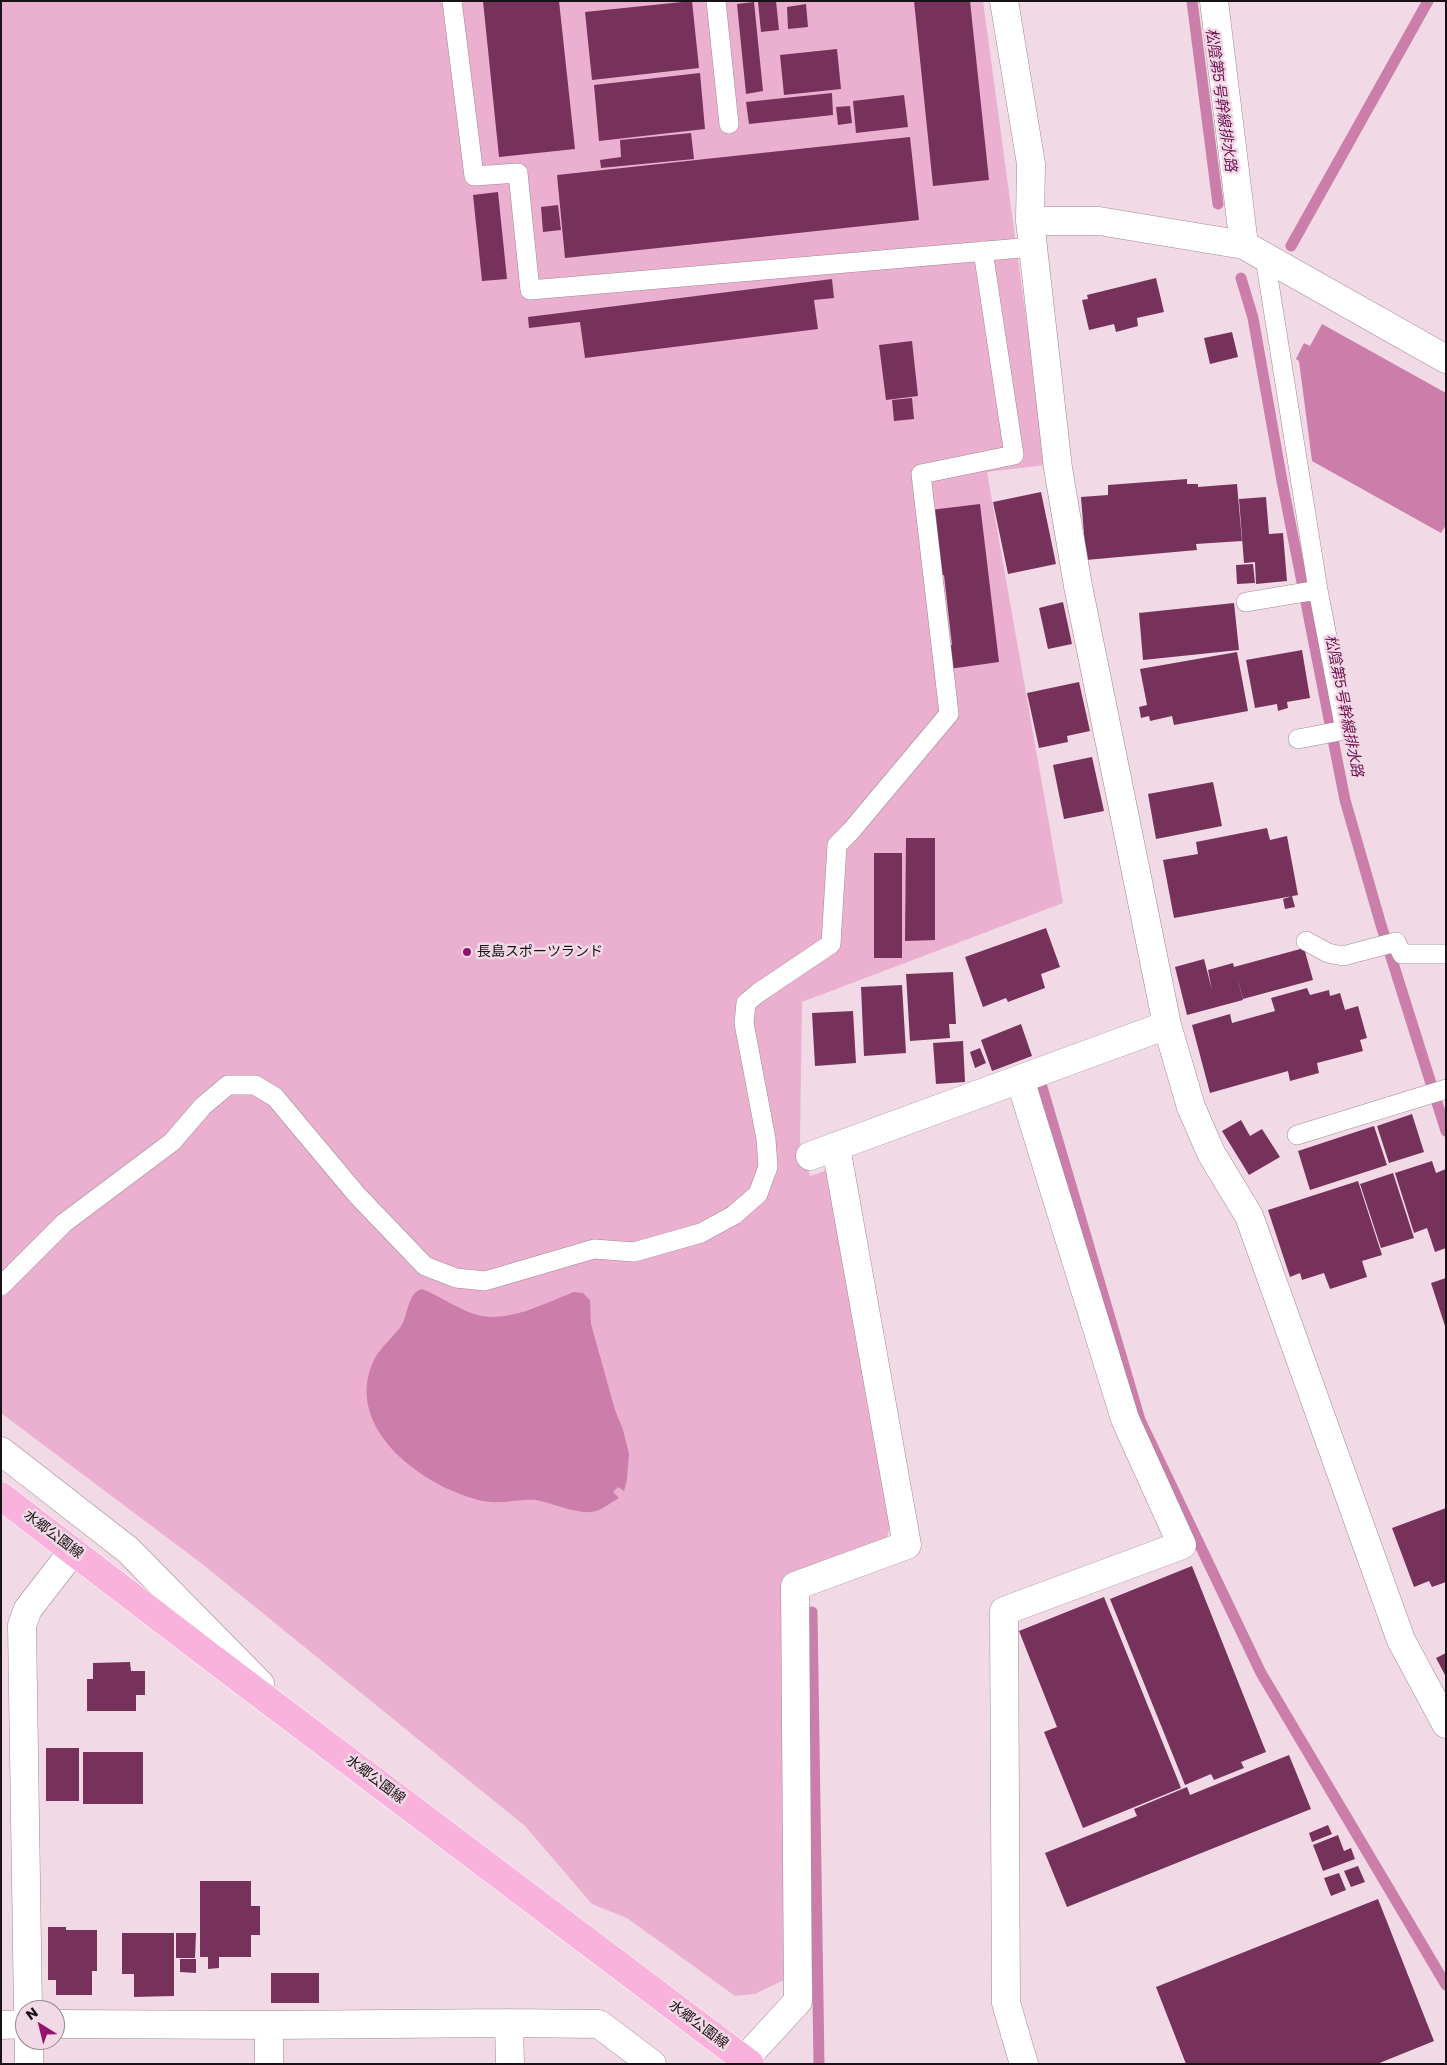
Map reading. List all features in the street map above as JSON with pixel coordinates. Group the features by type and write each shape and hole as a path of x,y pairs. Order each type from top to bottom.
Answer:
{"main road":[{"name":"水郷公園線","path":"1,1496 747,2062"}],"street":[{"path":"1004,1 1031,164 1030,221 1058,468 1078,586 1167,1025 1191,1108 1211,1153 1249,1216 1401,1640 1446,1724"},
{"path":"1214,1 1255,252"},
{"path":"1030,221 1099,222 1255,252 1446,359"},
{"path":"810,1156 1167,1025"},
{"path":"1020,1079 1125,1419 1182,1545 1004,1611 1006,2003 1024,2064"},
{"path":"747,2062 798,2001 794,1586 907,1545 836,1147"},
{"path":"1,1452 128,1550 292,1716"},
{"path":"27,2000 13,1849 11,1680 22,1625 28,1609 73,1551"},
{"path":"509,2023 510,2064"},
{"path":"1,2025 15,2024"},
{"path":"65,2024 599,2024 652,2064"},
{"path":"269,2025 269,2064"},
{"path":"29,2050 29,2064"}],"lane":[{"path":"452,1 474,176 518,173 530,290 1033,247"},
{"path":"716,1 729,124"},
{"path":"1,1286 64,1222 172,1142 203,1106 228,1085 255,1085 275,1097 358,1195 425,1266 456,1278 485,1282 594,1249 634,1252 701,1233 734,1215 758,1194 768,1167 766,1139 744,1022 746,1004 758,993 831,944 837,846 949,714 921,474 1014,456 983,251"},
{"path":"1255,252 1314,591 1345,730 1298,740"},
{"path":"1246,602 1314,591"},
{"path":"1306,941 1328,953 1343,956 1394,942 1396,942 1402,954 1446,954"},
{"path":"1297,1135 1436,1092"}],"shaded area":[{"name":"長島スポーツランド","path":"1,1 983,1 1046,465 987,472 1063,903 802,1002 800,1142 810,1176 828,1170 891,1524 886,1540 783,1579 786,1979 755,1994 735,1996 627,1918 592,1904 525,1826 201,1563 1,1413"},
{"path":"1322,324 1446,393 1446,525 1441,533 1312,461 1299,361 1296,359 1304,343 1310,346"},
{"path":"422,1289 467,1311 486,1317 512,1315 538,1307 574,1292 583,1293 590,1300 591,1324 629,1454 624,1491 618,1487 613,1492 619,1498 602,1509 590,1512 574,1511 536,1500 483,1501 460,1494 437,1483 415,1469 395,1452 379,1432 369,1411 367,1387 375,1358 402,1324 413,1295"}],"building":[{"path":"483,1 559,1 575,149 499,157"},
{"path":"692,1 699,68 592,80 585,12"},
{"path":"776,1 779,30 761,32 758,2"},
{"path":"914,1 970,1 989,180 933,186"},
{"path":"754,2 763,91 746,94 737,4"},
{"path":"806,4 808,27 788,29 787,7"},
{"path":"837,49 841,89 784,95 780,55"},
{"path":"700,73 705,129 599,141 594,85"},
{"path":"832,93 833,115 749,124 746,102"},
{"path":"904,95 908,127 856,133 853,101"},
{"path":"850,106 852,123 838,125 836,107"},
{"path":"691,133 694,159 601,168 600,160 621,157 620,140"},
{"path":"910,137 919,220 565,258 557,175"},
{"path":"498,192 507,279 482,281 473,195"},
{"path":"558,205 561,230 543,232 541,207"},
{"path":"1156,278 1164,312 1137,318 1138,326 1116,332 1114,324 1089,330 1082,300 1088,299 1087,295"},
{"path":"832,279 834,298 814,300 818,329 585,358 580,322 529,328 528,317"},
{"path":"1232,332 1238,357 1210,364 1204,338"},
{"path":"912,341 918,396 886,400 879,345"},
{"path":"912,398 914,419 894,421 892,400"},
{"path":"1187,479 1187,484 1198,484 1198,487 1237,484 1242,541 1196,544 1197,550 1086,560 1081,497 1108,495 1108,485"},
{"path":"1041,492 1056,564 1008,574 993,502"},
{"path":"1266,497 1269,534 1283,533 1287,581 1256,584 1255,562 1244,563 1239,499"},
{"path":"980,504 999,662 949,669 946,645 952,645 944,575 938,576 930,510"},
{"path":"1253,564 1255,583 1237,584 1236,565"},
{"path":"1063,602 1072,644 1048,649 1039,608"},
{"path":"1234,603 1239,650 1143,660 1139,613"},
{"path":"1302,650 1310,698 1287,702 1288,708 1278,711 1277,704 1255,708 1246,660"},
{"path":"1237,652 1248,711 1174,725 1172,716 1150,721 1149,716 1141,718 1139,707 1147,705 1140,669"},
{"path":"1079,682 1090,731 1067,736 1068,742 1039,748 1027,693"},
{"path":"1092,757 1104,811 1064,819 1053,765"},
{"path":"1213,782 1222,826 1156,839 1148,794"},
{"path":"1267,828 1270,840 1287,836 1298,895 1174,918 1163,860 1198,854 1196,842"},
{"path":"906,838 935,838 935,940 905,941"},
{"path":"874,853 902,853 902,958 874,958"},
{"path":"1292,896 1295,907 1285,909 1283,899"},
{"path":"1046,928 1060,967 1041,974 1045,988 1008,1002 1006,998 983,1007 965,957"},
{"path":"1304,948 1313,980 1243,999 1234,967"},
{"path":"1204,959 1212,990 1208,970 1233,963 1243,1000 1187,1015 1175,967"},
{"path":"953,972 956,1024 949,1024 950,1038 910,1041 906,974"},
{"path":"902,985 906,1053 864,1056 861,987"},
{"path":"1307,988 1310,995 1329,990 1330,996 1340,993 1345,1010 1358,1006 1367,1038 1360,1040 1363,1051 1317,1063 1319,1073 1290,1081 1288,1071 1210,1093 1192,1025 1230,1014 1232,1023 1275,1011 1271,998"},
{"path":"853,1011 856,1063 815,1066 812,1013"},
{"path":"1021,1024 1032,1056 992,1071 981,1040"},
{"path":"963,1041 965,1082 936,1084 933,1043"},
{"path":"980,1048 986,1063 975,1068 970,1052"},
{"path":"1412,1114 1424,1152 1389,1163 1377,1126"},
{"path":"1241,1120 1250,1136 1262,1129 1280,1157 1249,1175 1222,1131"},
{"path":"1374,1126 1387,1165 1310,1190 1298,1151"},
{"path":"1432,1161 1436,1173 1446,1169 1446,1248 1435,1252 1427,1228 1414,1233 1395,1173"},
{"path":"1393,1173 1414,1238 1381,1248 1360,1184"},
{"path":"1358,1181 1382,1255 1362,1261 1367,1277 1330,1289 1324,1273 1302,1280 1300,1273 1290,1277 1268,1210"},
{"path":"1446,1278 1446,1326 1445,1326 1431,1283"},
{"path":"1446,1508 1446,1582 1432,1587 1429,1581 1414,1587 1392,1528"},
{"path":"1192,1566 1266,1752 1241,1762 1244,1768 1214,1780 1211,1774 1185,1785 1110,1599"},
{"path":"1104,1597 1181,1788 1083,1828 1044,1732 1057,1727 1019,1631"},
{"path":"1446,1653 1446,1677 1436,1658"},
{"path":"130,1662 131,1671 145,1671 145,1695 136,1695 136,1711 87,1711 87,1679 93,1679 93,1663"},
{"path":"46,1748 79,1748 79,1801 46,1801"},
{"path":"83,1752 143,1752 143,1804 83,1804"},
{"path":"1289,1755 1311,1809 1067,1907 1045,1853 1137,1816 1134,1809 1187,1787 1190,1795"},
{"path":"1328,1825 1332,1834 1312,1842 1309,1833"},
{"path":"1338,1835 1344,1851 1351,1848 1355,1859 1323,1871 1313,1845"},
{"path":"1358,1866 1365,1882 1351,1887 1344,1871"},
{"path":"1339,1873 1346,1890 1331,1896 1324,1878"},
{"path":"200,1881 251,1881 251,1906 260,1906 260,1935 251,1935 251,1957 219,1957 219,1968 208,1969 208,1957 200,1957"},
{"path":"1378,1899 1434,2041 1377,2064 1186,2064 1156,1987"},
{"path":"48,1927 66,1927 66,1930 97,1930 97,1971 92,1971 92,1995 56,1995 56,1980 48,1980"},
{"path":"122,1933 174,1933 174,1996 134,1997 134,1974 122,1974"},
{"path":"176,1933 196,1933 195,1958 176,1958"},
{"path":"180,1959 196,1959 196,1973 180,1972"},
{"path":"271,1973 319,1973 319,2003 271,2003"}],"waterway":[{"name":"松陰第5号幹線排水路","path":"1192,1 1218,204"},
{"path":"1291,246 1428,1"},
{"name":"松陰第5号幹線排水路","path":"1241,278 1253,318 1282,481 1345,800 1381,925 1446,1131"},
{"path":"1042,1087 1140,1420 1261,1673 1446,1985"},
{"path":"812,1612 819,2064"}],"place":[{"name":"長島スポーツランド","path":"467,952"}]}
